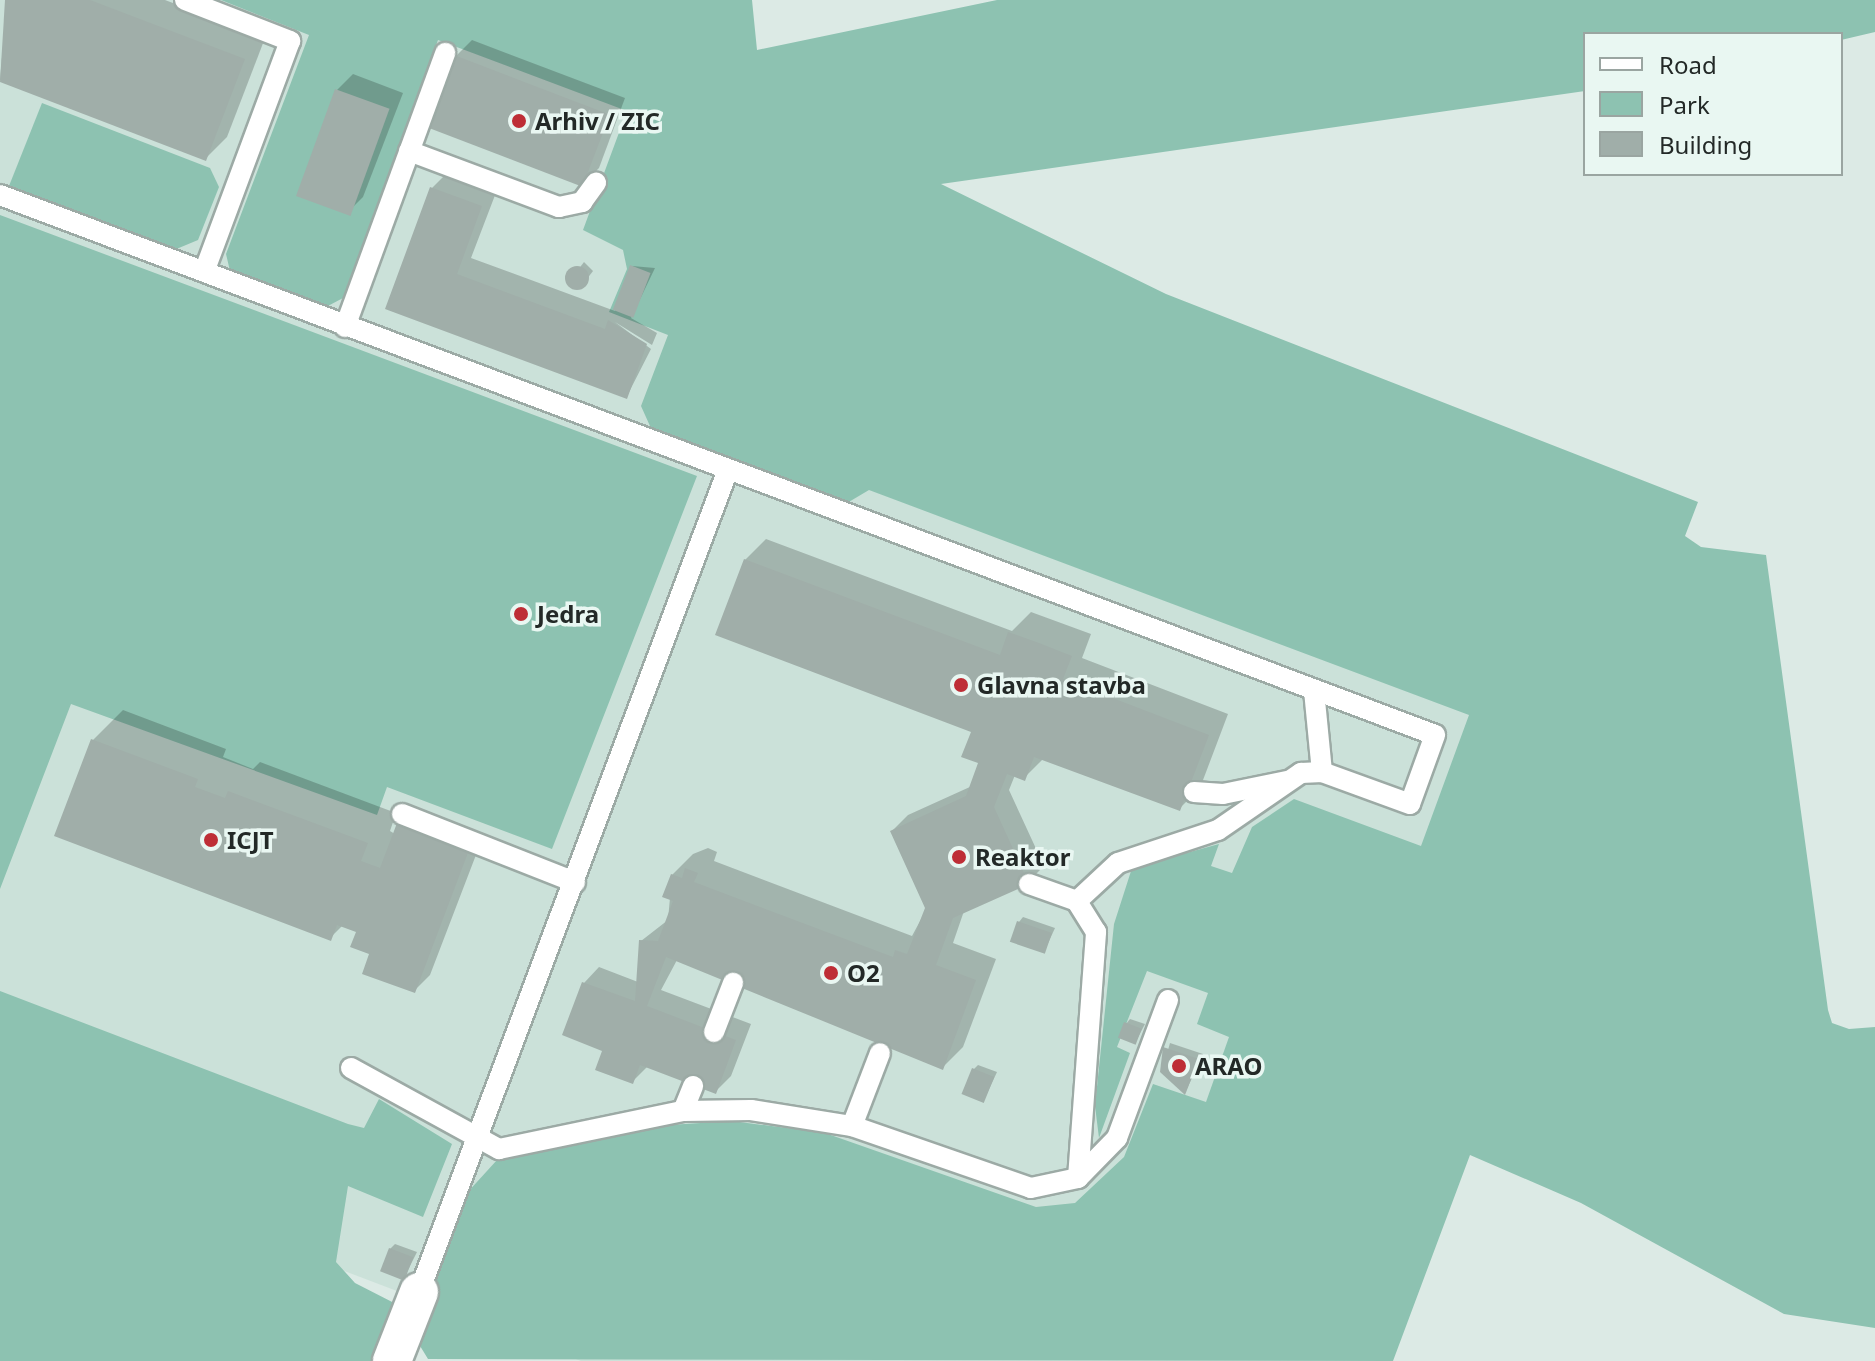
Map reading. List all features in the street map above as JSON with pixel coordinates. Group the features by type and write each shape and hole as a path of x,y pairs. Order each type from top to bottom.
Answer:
{"street":[{"path":"392,1361 419,1292"}],"lane":[{"path":"185,0 290,41 204,272"},
{"path":"345,327 445,53"},
{"path":"409,151 559,207 582,202 596,183"},
{"path":"0,195 727,472 1435,735 1410,804 1322,772 1223,794 1194,792"},
{"path":"419,1292 727,472"},
{"path":"1314,690 1322,772"},
{"path":"1077,901 1118,863 1218,830 1287,781"},
{"path":"402,814 575,882"},
{"path":"1029,884 1077,901 1096,932 1078,1178"},
{"path":"714,1032 733,983"},
{"path":"351,1068 474,1140 499,1149 683,1111 751,1110 852,1126 1002,1181 1031,1188 1078,1178 1117,1138 1168,1000"},
{"path":"852,1126 880,1053"},
{"path":"683,1111 693,1086"}],"shaded area":[{"path":"0,0 351,0 1695,502 1378,1361 581,1361 0,1140"}],"green space":[{"path":"221,0 752,0 757,50 997,0 1875,0 1875,32 1843,40 1843,32 1583,32 1583,91 941,184 1166,294 1698,502 1685,536 1701,547 1766,555 1828,1010 1832,1023 1849,1029 1875,1027 1875,1328 1784,1314 1581,1203 1470,1155 1393,1361 428,1359 414,1336 466,1194 497,1160 529,1152 638,1127 732,1121 825,1133 1036,1207 1075,1203 1124,1157 1153,1084 1206,1102 1229,1037 1197,1024 1208,993 1147,971 1117,1047 1130,1053 1099,1138 1095,1106 1114,924 1132,868 1219,844 1211,866 1232,873 1252,827 1294,799 1421,846 1469,715 869,490 842,506 654,435 641,406 668,335 609,312 627,269 623,250 583,230 627,111 438,40 343,298 326,307 230,271 226,254 309,35"},
{"path":"42,103 210,168 219,187 198,240 174,250 9,186"},
{"path":"0,215 697,476 552,849 387,787 377,815 71,704 0,889"},
{"path":"0,991 348,1124 364,1128 379,1099 452,1144 423,1217 348,1186 336,1262 355,1283 400,1306 379,1361 0,1361"}],"building":[{"path":"5,0 90,0 245,59 206,161 0,82"},
{"name":"Arhiv / ZIC","path":"454,55 610,115 582,187 426,127"},
{"path":"335,89 390,109 351,216 296,196"},
{"path":"430,187 482,206 457,274 605,329 608,320 647,344 627,399 385,309"},
{"path":"630,265 651,273 633,318 613,310"},
{"path":"577,266 586,269 589,278 586,287 577,290 568,287 565,278 568,269"},
{"path":"744,559 1000,655 1008,632 1039,643 1072,656 1063,679 1209,735 1180,811 1034,757 1025,781 1007,774 994,807 1029,884 953,918 936,965 976,980 943,1070 666,957 647,1006 736,1040 716,1094 640,1065 633,1084 595,1070 602,1051 562,1035 582,982 635,1001 639,940 658,941 673,901 662,897 671,874 682,878 685,868 698,873 694,882 893,957 895,950 907,954 925,908 890,831 966,796 978,763 961,757 971,732 715,635"},
{"name":"ICJT","path":"91,739 198,779 195,787 225,798 228,791 368,843 361,861 380,868 397,823 469,850 415,993 362,974 369,954 350,947 356,932 337,925 331,941 54,836"},
{"path":"1017,921 1052,933 1045,954 1010,942"},
{"path":"1124,1022 1142,1029 1136,1045 1118,1038"},
{"name":"ARAO","path":"1163,1047 1199,1059 1185,1095 1160,1072"},
{"path":"972,1068 994,1077 984,1103 962,1094"},
{"path":"389,1248 413,1257 404,1281 380,1271"}],"place":[{"name":"Arhiv / ZIC","path":"519,121"},
{"name":"Jedra","path":"521,614"},
{"name":"Glavna stavba","path":"961,685"},
{"name":"ICJT","path":"211,840"},
{"name":"Reaktor","path":"959,857"},
{"name":"O2","path":"831,973"},
{"name":"ARAO","path":"1179,1066"}]}
